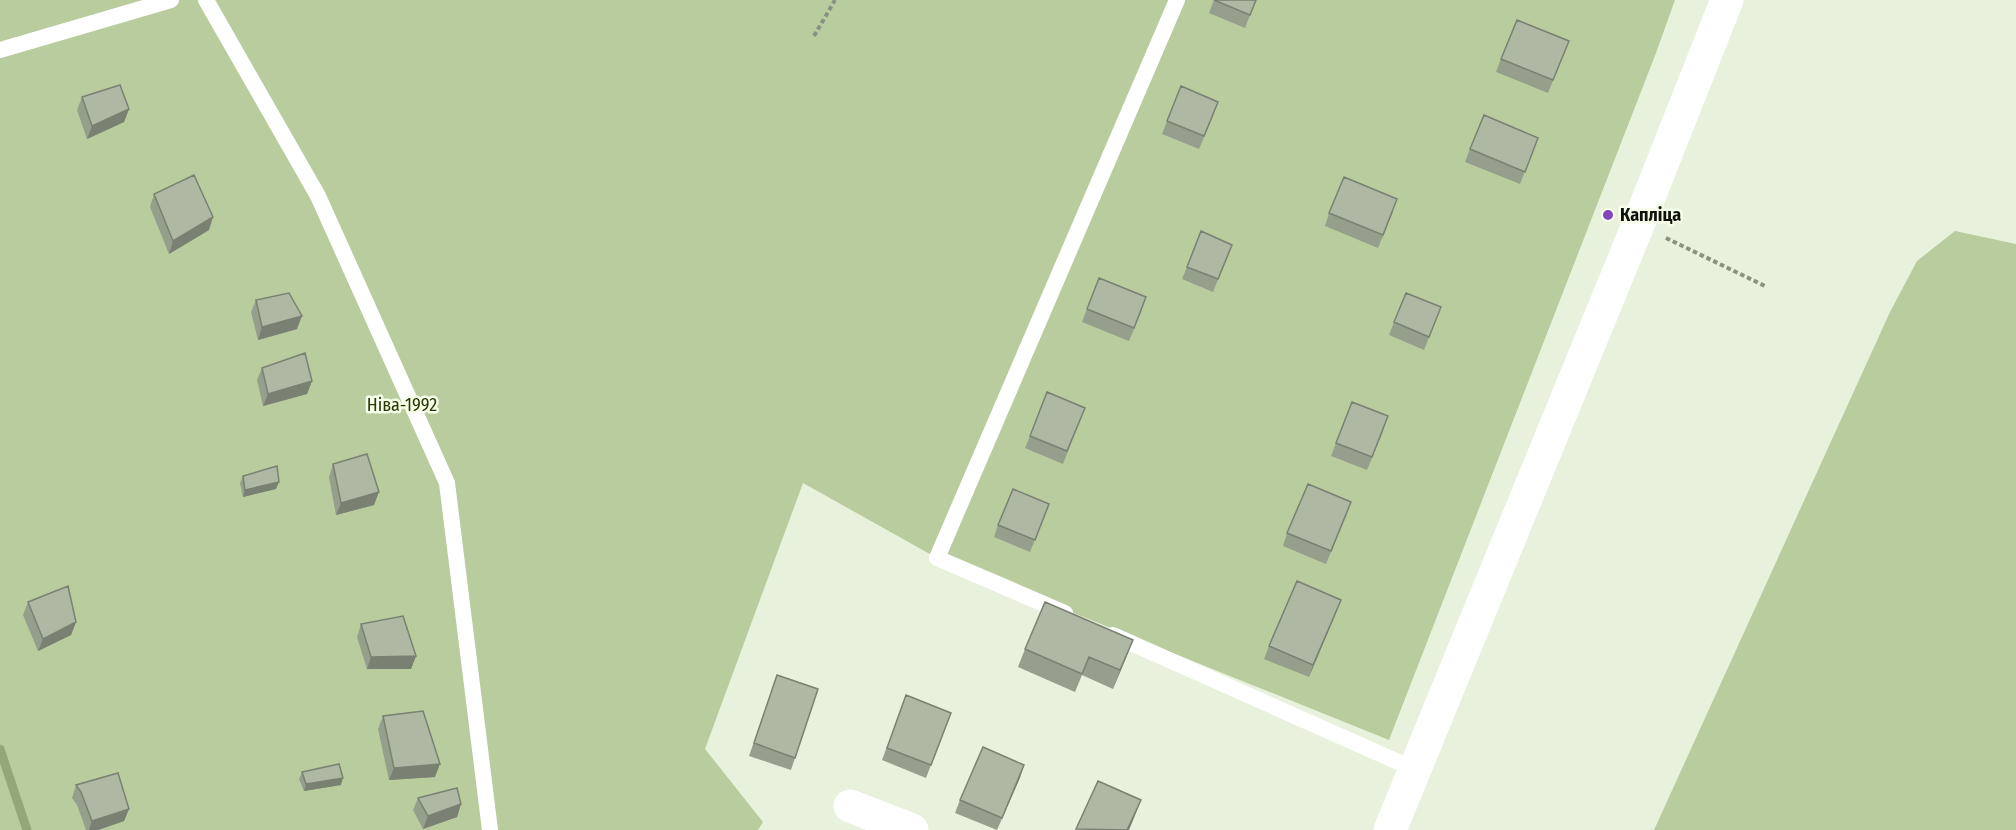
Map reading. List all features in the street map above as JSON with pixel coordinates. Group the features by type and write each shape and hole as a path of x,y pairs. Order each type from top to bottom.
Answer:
{"street":[{"path":"1390,830 1638,225 1727,0"},
{"path":"850,807 912,830"}],"lane":[{"path":"0,50 171,0"},
{"path":"206,0 318,196 447,483 490,830"},
{"path":"1079,620 937,558 1177,0"},
{"path":"1101,629 1414,769"}],"path":[{"path":"814,36 835,0"},
{"path":"1638,225 1767,287"}],"green space":[{"name":"Ніва-1992","path":"0,0 1675,0 1389,740 937,558 803,483 705,749 763,822 758,830 0,830"},
{"path":"1955,231 2016,244 2016,830 1654,830 1890,312 1917,261"}],"building":[{"path":"1214,0 1256,0 1250,15"},
{"path":"1517,20 1569,41 1553,80 1501,59"},
{"path":"120,85 129,109 92,126 82,97"},
{"path":"1181,86 1218,102 1204,136 1167,121"},
{"path":"1484,115 1538,138 1525,172 1470,149"},
{"path":"194,175 213,217 173,241 154,194"},
{"path":"1344,177 1397,199 1383,235 1329,213"},
{"path":"1201,231 1232,245 1218,279 1187,267"},
{"path":"1099,278 1146,297 1134,328 1087,309"},
{"path":"289,293 302,316 262,327 256,300"},
{"path":"1406,293 1441,307 1429,337 1394,322"},
{"path":"305,353 312,381 268,394 262,368"},
{"path":"1047,392 1085,408 1067,451 1030,436"},
{"path":"1352,402 1388,416 1372,457 1336,443"},
{"path":"367,454 379,492 341,503 333,464"},
{"path":"277,466 279,482 245,490 243,476"},
{"path":"1308,484 1351,502 1331,551 1287,533"},
{"path":"1013,489 1049,504 1035,540 998,525"},
{"path":"1297,581 1341,600 1313,665 1269,646"},
{"path":"68,586 76,622 43,639 28,602"},
{"path":"1045,602 1133,640 1120,670 1089,657 1082,674 1025,649"},
{"path":"403,616 416,656 371,657 361,624"},
{"path":"777,675 818,689 795,758 754,743"},
{"path":"906,695 951,713 931,765 887,748"},
{"path":"423,711 440,764 394,768 383,716"},
{"path":"983,747 1024,765 1002,818 960,800"},
{"path":"339,764 343,778 306,784 302,772"},
{"path":"118,773 129,809 92,821 76,785"},
{"path":"1098,781 1141,800 1127,830 1076,829"},
{"path":"457,788 461,804 428,816 418,798"}],"waterway":[{"path":"0,749 27,830"}],"place":[{"name":"Капліца","path":"1608,215"}]}
